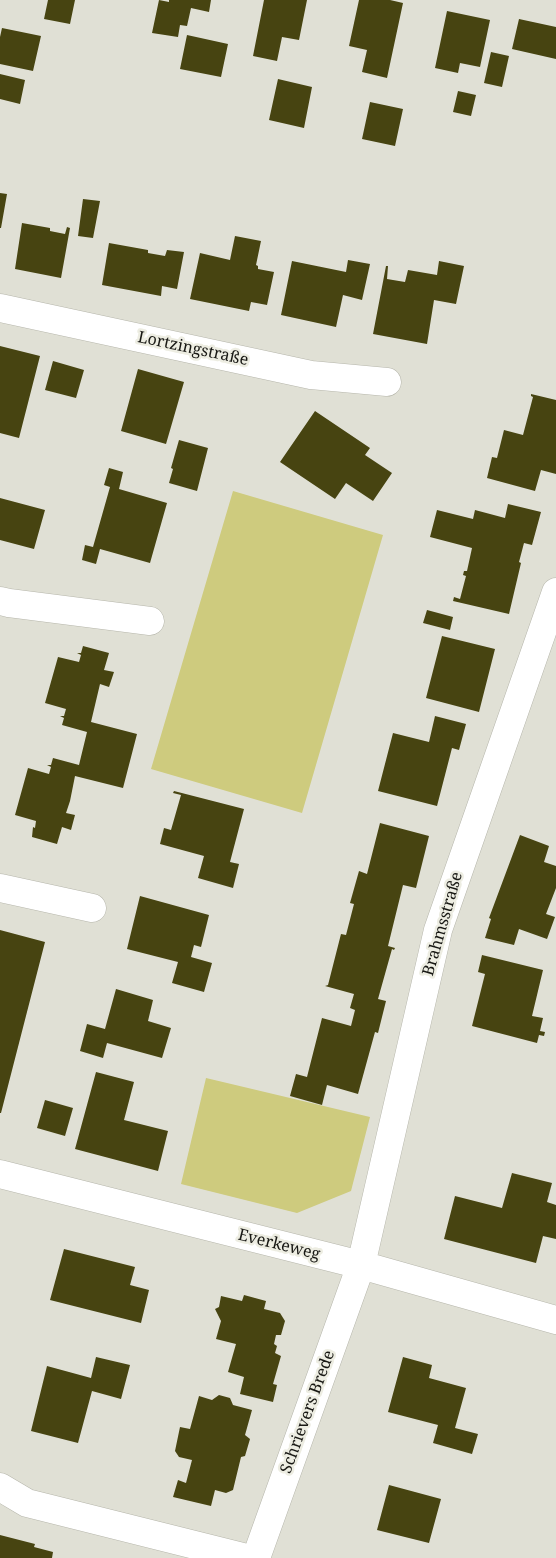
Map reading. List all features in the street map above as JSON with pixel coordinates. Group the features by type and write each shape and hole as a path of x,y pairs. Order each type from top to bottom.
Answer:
{"street":[{"name":"Lortzingstraße","path":"0,308 311,375 386,382"},
{"name":"Brahmsstraße","path":"361,1265 438,930 556,592"},
{"path":"0,600 9,603 150,621"},
{"path":"0,888 92,908"},
{"name":"Everkeweg","path":"0,1174 361,1265 556,1320"},
{"name":"Schrievers Brede","path":"256,1558 361,1265"},
{"path":"0,1486 28,1503 247,1558"}],"shaded area":[{"path":"233,491 383,535 302,813 151,769"},
{"path":"206,1078 370,1117 351,1191 297,1213 181,1184"}],"building":[{"path":"48,0 75,0 70,24 44,19"},
{"path":"159,0 169,2 169,0 211,0 209,12 191,8 187,26 180,25 178,37 152,33"},
{"path":"264,0 307,0 299,40 282,37 277,61 253,56"},
{"path":"359,0 390,0 403,3 387,78 362,72 367,50 349,46"},
{"path":"447,11 490,20 480,67 460,63 458,73 435,68"},
{"path":"519,19 556,27 556,59 512,49"},
{"path":"2,28 41,36 33,71 0,64"},
{"path":"187,35 228,44 221,77 180,69"},
{"path":"491,52 509,56 502,87 484,83"},
{"path":"0,74 25,80 20,104 0,99"},
{"path":"278,79 312,87 304,128 269,120"},
{"path":"458,91 476,95 471,116 453,112"},
{"path":"370,102 403,109 395,146 362,139"},
{"path":"0,193 7,194 1,228 0,228"},
{"path":"83,199 100,201 93,238 78,236"},
{"path":"22,223 50,228 50,231 65,234 67,227 70,228 61,278 15,269"},
{"path":"235,236 261,241 256,265 258,269 274,272 267,305 251,302 249,311 190,299 200,253 230,260"},
{"path":"109,243 148,250 148,253 165,256 167,250 184,252 177,289 162,286 161,296 102,285"},
{"path":"348,260 370,264 362,300 343,295 336,327 281,315 292,261 346,272"},
{"path":"439,261 464,266 456,304 434,300 427,344 373,334 386,266 388,266 387,279 405,282 408,270 437,275"},
{"path":"0,346 40,356 19,438 0,433"},
{"path":"53,361 84,370 76,398 45,390"},
{"path":"138,369 184,382 166,444 121,431"},
{"path":"531,394 556,400 556,474 541,470 535,491 487,478 492,457 497,458 504,430 523,435 533,397"},
{"path":"315,411 370,448 365,455 392,473 373,501 346,483 335,499 280,462"},
{"path":"179,440 208,448 197,491 169,483"},
{"path":"109,468 123,472 119,489 167,503 150,563 100,549 96,564 82,560 85,545 93,547 110,487 104,485"},
{"path":"0,498 45,510 34,549 0,540"},
{"path":"508,504 541,512 532,545 524,543 509,614 453,601 454,597 460,599 466,576 463,575 464,571 467,571 472,548 430,537 437,510 473,519 475,510 505,518"},
{"path":"427,610 453,617 450,630 423,623"},
{"path":"442,636 495,649 479,712 426,698"},
{"path":"83,646 109,653 104,670 114,672 109,687 100,684 91,722 137,734 123,788 75,776 66,813 75,815 71,830 62,827 57,844 32,837 36,821 15,815 28,768 49,774 51,767 47,765 51,765 53,758 79,765 87,732 62,725 64,718 60,716 64,716 66,709 45,703 58,657 79,662 81,655 77,653 81,653"},
{"path":"435,716 466,724 459,750 452,748 437,806 378,791 393,733 429,742"},
{"path":"174,791 244,809 230,862 239,864 233,888 198,878 204,856 160,844 164,828 171,830 181,795 173,793"},
{"path":"380,823 429,836 416,888 403,885 388,946 395,948 394,950 392,949 378,999 386,1001 378,1033 375,1032 358,1094 327,1085 322,1105 290,1096 296,1074 307,1077 322,1018 351,1026 355,1010 350,1008 354,994 325,986 328,985 341,934 346,935 354,904 350,903 359,871 367,874"},
{"path":"520,835 549,846 544,862 556,866 556,888 546,914 555,917 547,939 519,929 514,945 485,938 491,919 489,918"},
{"path":"140,896 209,915 201,947 194,945 191,957 212,963 204,992 172,983 178,962 127,949"},
{"path":"0,930 45,942 1,1113 0,1113"},
{"path":"482,955 543,970 532,1016 543,1018 540,1031 545,1032 544,1036 539,1035 537,1043 472,1026 485,974 478,972"},
{"path":"116,989 153,1000 148,1021 171,1028 162,1058 107,1043 103,1058 80,1051 87,1024 105,1029"},
{"path":"96,1072 134,1082 124,1120 168,1131 158,1171 75,1149"},
{"path":"45,1100 73,1108 65,1136 37,1128"},
{"path":"512,1173 552,1183 547,1202 556,1205 556,1239 543,1236 536,1263 444,1239 455,1196 502,1208"},
{"path":"64,1249 135,1267 130,1285 149,1290 141,1323 50,1300"},
{"path":"244,1295 266,1301 264,1309 280,1313 285,1321 281,1335 276,1335 274,1344 277,1346 275,1353 281,1356 273,1384 277,1385 273,1402 240,1394 244,1377 228,1372 236,1344 216,1339 221,1321 215,1309 219,1307 221,1296 242,1301"},
{"path":"96,1357 130,1365 121,1399 92,1391 78,1443 31,1431 47,1366 91,1378"},
{"path":"403,1357 432,1365 429,1378 466,1388 455,1428 478,1434 472,1454 433,1443 438,1425 388,1412"},
{"path":"219,1395 230,1398 233,1405 252,1410 245,1435 250,1439 245,1456 241,1457 233,1490 226,1493 215,1490 211,1506 173,1497 178,1480 186,1483 192,1460 179,1457 175,1451 180,1427 190,1429 199,1396 212,1400"},
{"path":"389,1485 441,1499 429,1543 377,1530"},
{"path":"0,1535 35,1544 34,1547 53,1552 52,1558 0,1558"}]}
